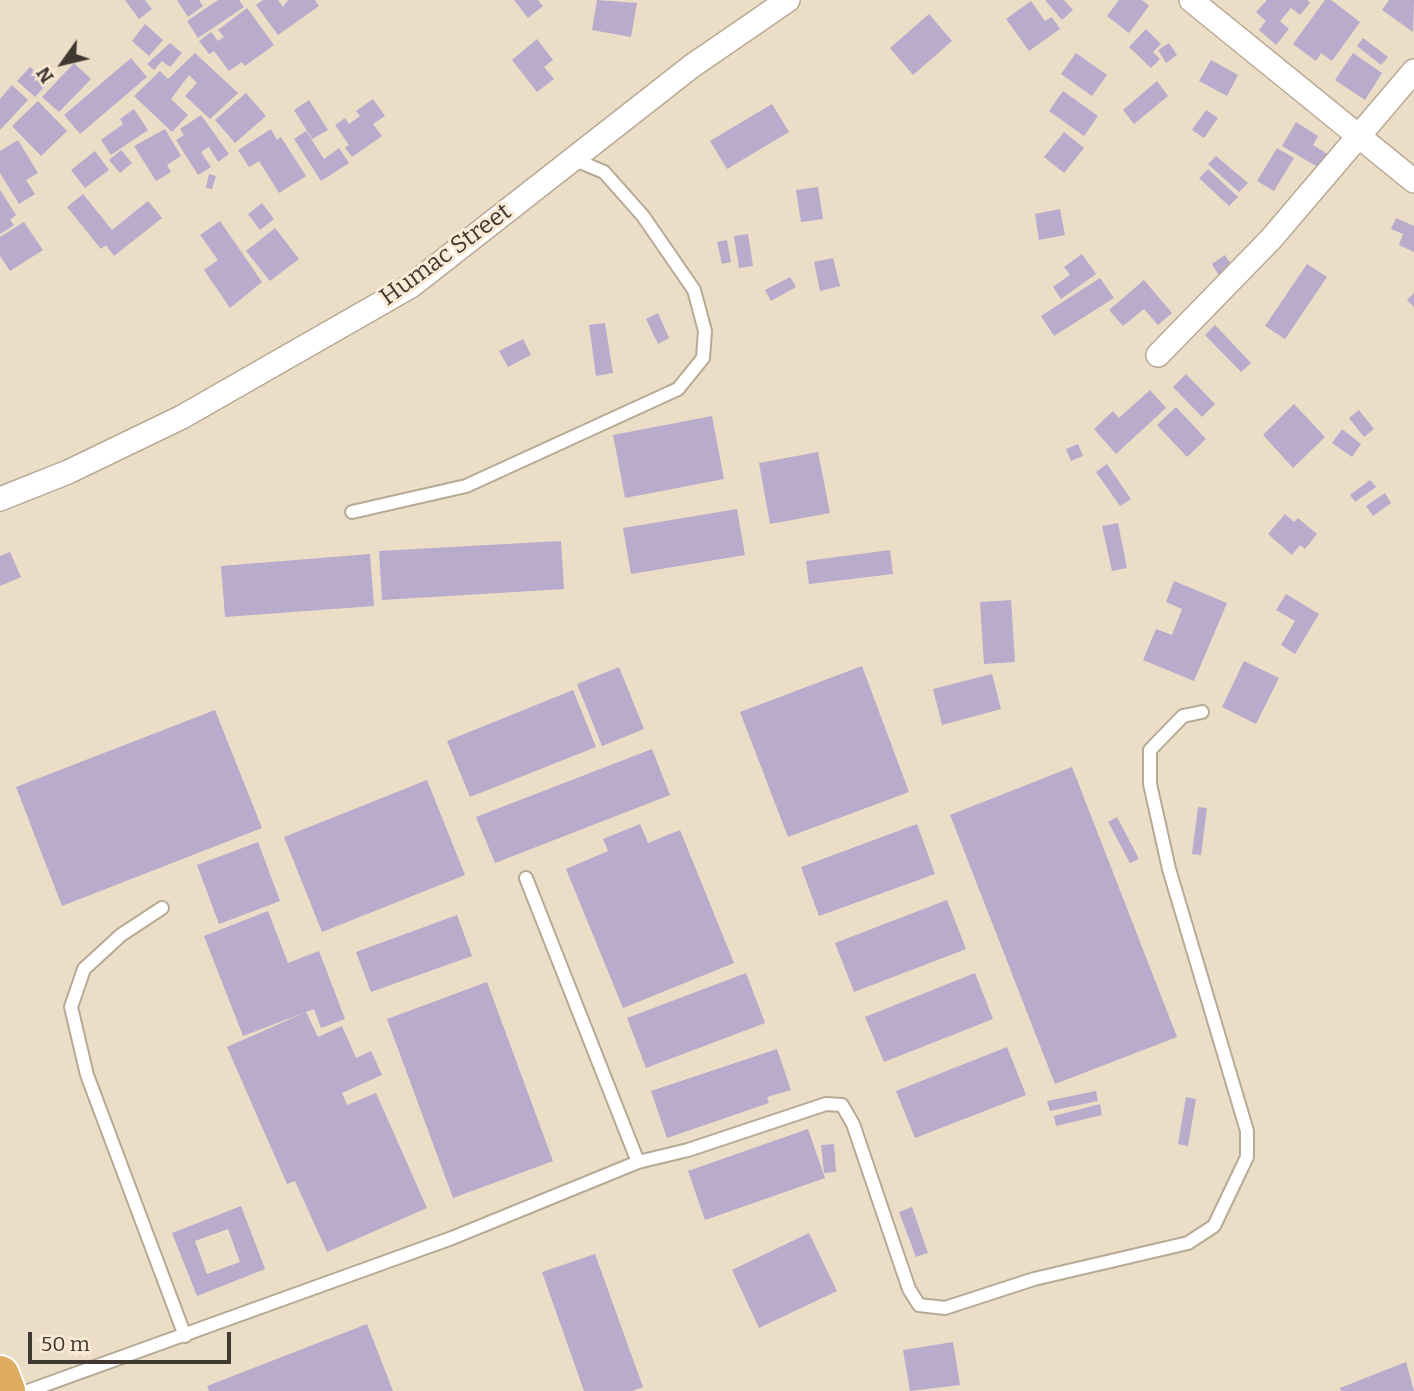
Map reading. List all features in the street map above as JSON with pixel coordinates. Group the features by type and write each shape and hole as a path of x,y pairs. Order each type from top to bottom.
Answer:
{"highway":[{"path":"0,1375 6,1391"}],"street":[{"name":"Humac Street","path":"0,499 68,472 182,417 411,286 692,65 788,0"},
{"path":"1191,0 1414,181"},
{"path":"1158,355 1271,239 1361,137 1414,71"}],"lane":[{"path":"352,512 466,486 678,389 703,358 705,331 694,290 643,216 604,172 573,159"},
{"path":"28,1391 452,1238 638,1163 688,1150 826,1104 842,1105 853,1124 909,1289 919,1305 945,1308 1034,1279 1188,1243 1214,1226 1247,1157 1247,1130 1169,869 1150,784 1150,750 1183,716 1202,712"},
{"path":"526,878 638,1163"},
{"path":"162,908 121,935 84,969 71,1007 88,1075 185,1336"}],"building":[{"path":"125,0 145,0 152,9 139,19"},
{"path":"177,0 199,0 203,6 188,17"},
{"path":"218,0 239,0 244,7 198,38 187,21"},
{"path":"263,0 278,0 283,7 288,0 315,0 319,6 278,35 256,5"},
{"path":"514,0 538,0 543,6 528,18"},
{"path":"597,0 637,3 631,37 592,30"},
{"path":"1045,0 1064,0 1073,10 1062,20"},
{"path":"1119,0 1142,0 1149,6 1129,33 1107,16"},
{"path":"1267,0 1307,0 1310,3 1300,15 1291,8 1280,21 1289,29 1276,45 1259,30 1266,21 1256,12"},
{"path":"1325,0 1331,0 1360,22 1332,61 1321,53 1316,61 1293,44"},
{"path":"1389,0 1414,0 1413,32 1382,10"},
{"path":"1031,1 1045,21 1052,17 1060,29 1029,51 1006,19"},
{"path":"247,8 274,45 245,66 242,62 229,71 214,51 209,54 199,41 211,32 218,41 224,37 218,30"},
{"path":"929,14 952,41 913,75 890,48"},
{"path":"145,24 163,40 149,56 132,41"},
{"path":"1146,29 1161,44 1153,52 1160,59 1151,68 1129,47"},
{"path":"1363,38 1388,57 1381,65 1357,46"},
{"path":"537,39 553,60 544,67 554,79 537,92 512,60"},
{"path":"170,43 182,53 170,67 162,61 154,70 147,64"},
{"path":"1169,43 1177,55 1166,63 1158,50"},
{"path":"195,53 238,93 210,119 185,96 197,83 189,75 171,99 188,115 172,132 134,96 160,71 168,79"},
{"path":"1076,53 1107,75 1092,96 1061,74"},
{"path":"1353,53 1382,73 1365,100 1335,80"},
{"path":"131,58 147,77 80,134 64,115"},
{"path":"1211,60 1238,75 1227,96 1199,81"},
{"path":"74,63 91,79 59,112 42,97"},
{"path":"30,67 48,83 35,97 17,81"},
{"path":"1157,81 1168,96 1134,124 1123,110"},
{"path":"12,85 28,100 0,130 0,99"},
{"path":"1063,91 1098,116 1084,136 1049,111"},
{"path":"246,93 266,116 235,143 215,120"},
{"path":"373,99 385,116 373,124 382,136 352,157 345,148 349,145 335,125 345,118 349,124 360,116 356,111"},
{"path":"309,100 328,130 312,139 294,110"},
{"path":"38,101 67,131 41,156 12,126"},
{"path":"772,104 789,132 727,169 710,141"},
{"path":"134,109 148,130 111,155 101,140 123,124 120,119"},
{"path":"1206,110 1218,118 1204,138 1192,130"},
{"path":"201,115 229,154 218,162 209,147 201,152 211,167 198,175 176,140 184,135 180,129"},
{"path":"1296,122 1318,136 1313,145 1329,155 1321,169 1282,146"},
{"path":"165,129 181,156 167,165 171,172 156,181 134,146"},
{"path":"271,129 277,140 281,137 306,176 279,193 259,161 249,167 238,150"},
{"path":"306,131 324,159 339,148 349,163 321,181 294,139"},
{"path":"1064,132 1084,148 1064,173 1044,157"},
{"path":"18,140 38,173 26,180 35,194 19,204 0,173 0,151"},
{"path":"1277,148 1294,158 1274,191 1257,181"},
{"path":"121,150 132,163 120,173 109,160"},
{"path":"95,151 109,170 85,188 71,170"},
{"path":"1216,156 1248,183 1239,192 1208,164"},
{"path":"1208,169 1238,197 1229,206 1199,178"},
{"path":"209,174 216,176 212,189 206,188"},
{"path":"818,187 823,219 801,222 796,190"},
{"path":"0,190 16,215 10,220 14,225 0,234"},
{"path":"83,194 112,230 148,201 162,218 114,256 106,245 101,249 67,207"},
{"path":"262,203 274,219 260,230 248,214"},
{"path":"1060,209 1065,235 1039,240 1035,214"},
{"path":"1396,218 1414,226 1414,252 1399,245 1403,234 1391,229"},
{"path":"220,221 262,282 230,308 204,270 218,260 200,235"},
{"path":"24,222 43,250 10,271 0,256 0,237"},
{"path":"275,228 299,259 270,281 246,251"},
{"path":"748,234 753,266 739,268 734,236"},
{"path":"727,240 731,262 722,264 717,242"},
{"path":"1082,254 1096,274 1061,299 1053,287 1070,275 1064,267"},
{"path":"1225,255 1233,267 1219,276 1212,264"},
{"path":"833,258 840,286 820,291 814,262"},
{"path":"1307,264 1327,277 1285,339 1265,326"},
{"path":"790,277 796,287 771,301 765,290"},
{"path":"1100,278 1114,298 1054,336 1041,316"},
{"path":"1144,280 1172,313 1158,325 1144,309 1123,326 1109,310"},
{"path":"1414,293 1414,307 1407,300"},
{"path":"658,313 669,338 658,344 646,319"},
{"path":"605,323 613,373 596,376 589,325"},
{"path":"1215,325 1251,363 1241,372 1205,335"},
{"path":"523,339 531,355 508,367 499,351"},
{"path":"1186,374 1215,404 1202,417 1173,387"},
{"path":"1150,390 1166,408 1116,454 1094,429 1113,411 1119,418"},
{"path":"1294,404 1325,437 1293,468 1263,435"},
{"path":"1176,407 1206,439 1187,457 1157,425"},
{"path":"1359,410 1374,429 1364,437 1349,418"},
{"path":"712,416 724,479 625,498 613,435"},
{"path":"1342,429 1361,444 1352,457 1332,443"},
{"path":"1078,444 1083,456 1071,461 1066,449"},
{"path":"818,452 830,513 770,524 759,463"},
{"path":"1107,464 1131,499 1120,506 1096,472"},
{"path":"1370,480 1376,487 1355,502 1350,495"},
{"path":"1385,493 1391,503 1373,516 1366,506"},
{"path":"737,509 745,555 631,574 623,528"},
{"path":"1285,514 1294,522 1298,518 1317,534 1305,549 1300,545 1292,555 1268,534"},
{"path":"1118,523 1127,568 1112,571 1102,526"},
{"path":"561,541 564,589 382,600 379,551"},
{"path":"890,550 893,574 809,584 806,561"},
{"path":"10,552 21,577 0,586 0,556"},
{"path":"370,554 374,606 225,617 221,566"},
{"path":"1174,581 1227,603 1194,681 1143,660 1156,629 1172,635 1182,609 1166,602"},
{"path":"1286,594 1319,614 1295,654 1281,645 1295,621 1276,610"},
{"path":"1011,600 1015,662 984,664 980,602"},
{"path":"1244,661 1279,678 1256,724 1222,707"},
{"path":"862,666 909,792 788,837 740,712"},
{"path":"619,667 644,729 602,746 577,684"},
{"path":"992,674 1001,709 942,725 933,689"},
{"path":"573,690 596,747 470,797 447,741"},
{"path":"215,710 262,828 62,906 16,787"},
{"path":"652,749 670,795 495,863 476,817"},
{"path":"1072,767 1177,1037 1055,1084 950,815"},
{"path":"427,780 465,875 322,932 284,837"},
{"path":"1198,807 1207,808 1201,855 1192,854"},
{"path":"1117,817 1139,859 1130,863 1108,822"},
{"path":"640,824 648,843 680,830 734,963 623,1008 566,869 608,851 603,839"},
{"path":"917,824 935,874 819,916 801,867"},
{"path":"258,842 280,901 219,924 197,865"},
{"path":"947,900 966,949 854,992 835,943"},
{"path":"268,911 288,963 319,951 345,1019 321,1028 314,1009 243,1036 204,936"},
{"path":"457,915 472,956 371,992 356,952"},
{"path":"746,973 765,1023 646,1068 627,1018"},
{"path":"975,973 993,1019 884,1062 865,1017"},
{"path":"487,982 553,1161 453,1198 387,1019"},
{"path":"306,1012 318,1037 342,1026 356,1058 371,1051 382,1075 342,1093 347,1105 376,1093 427,1208 327,1252 295,1181 287,1184 227,1047"},
{"path":"1007,1047 1026,1095 915,1138 896,1091"},
{"path":"777,1049 791,1090 767,1097 769,1103 667,1138 651,1091"},
{"path":"1096,1091 1098,1101 1050,1111 1047,1101"},
{"path":"1186,1097 1196,1099 1188,1146 1178,1144"},
{"path":"1100,1104 1102,1115 1056,1126 1054,1116"},
{"path":"808,1129 825,1178 705,1220 688,1171"},
{"path":"834,1144 836,1172 824,1173 821,1145"},
{"path":"241,1206 265,1269 197,1296 172,1233","holes":["228,1229 240,1262 207,1274 195,1241"]},
{"path":"912,1207 928,1253 916,1257 899,1212"},
{"path":"809,1233 837,1291 759,1328 732,1270"},
{"path":"595,1254 643,1387 632,1391 584,1391 542,1272"},
{"path":"367,1324 393,1391 209,1391 207,1386"},
{"path":"953,1342 960,1385 910,1391 903,1350"},
{"path":"1406,1362 1414,1391 1341,1391 1340,1388"}]}
